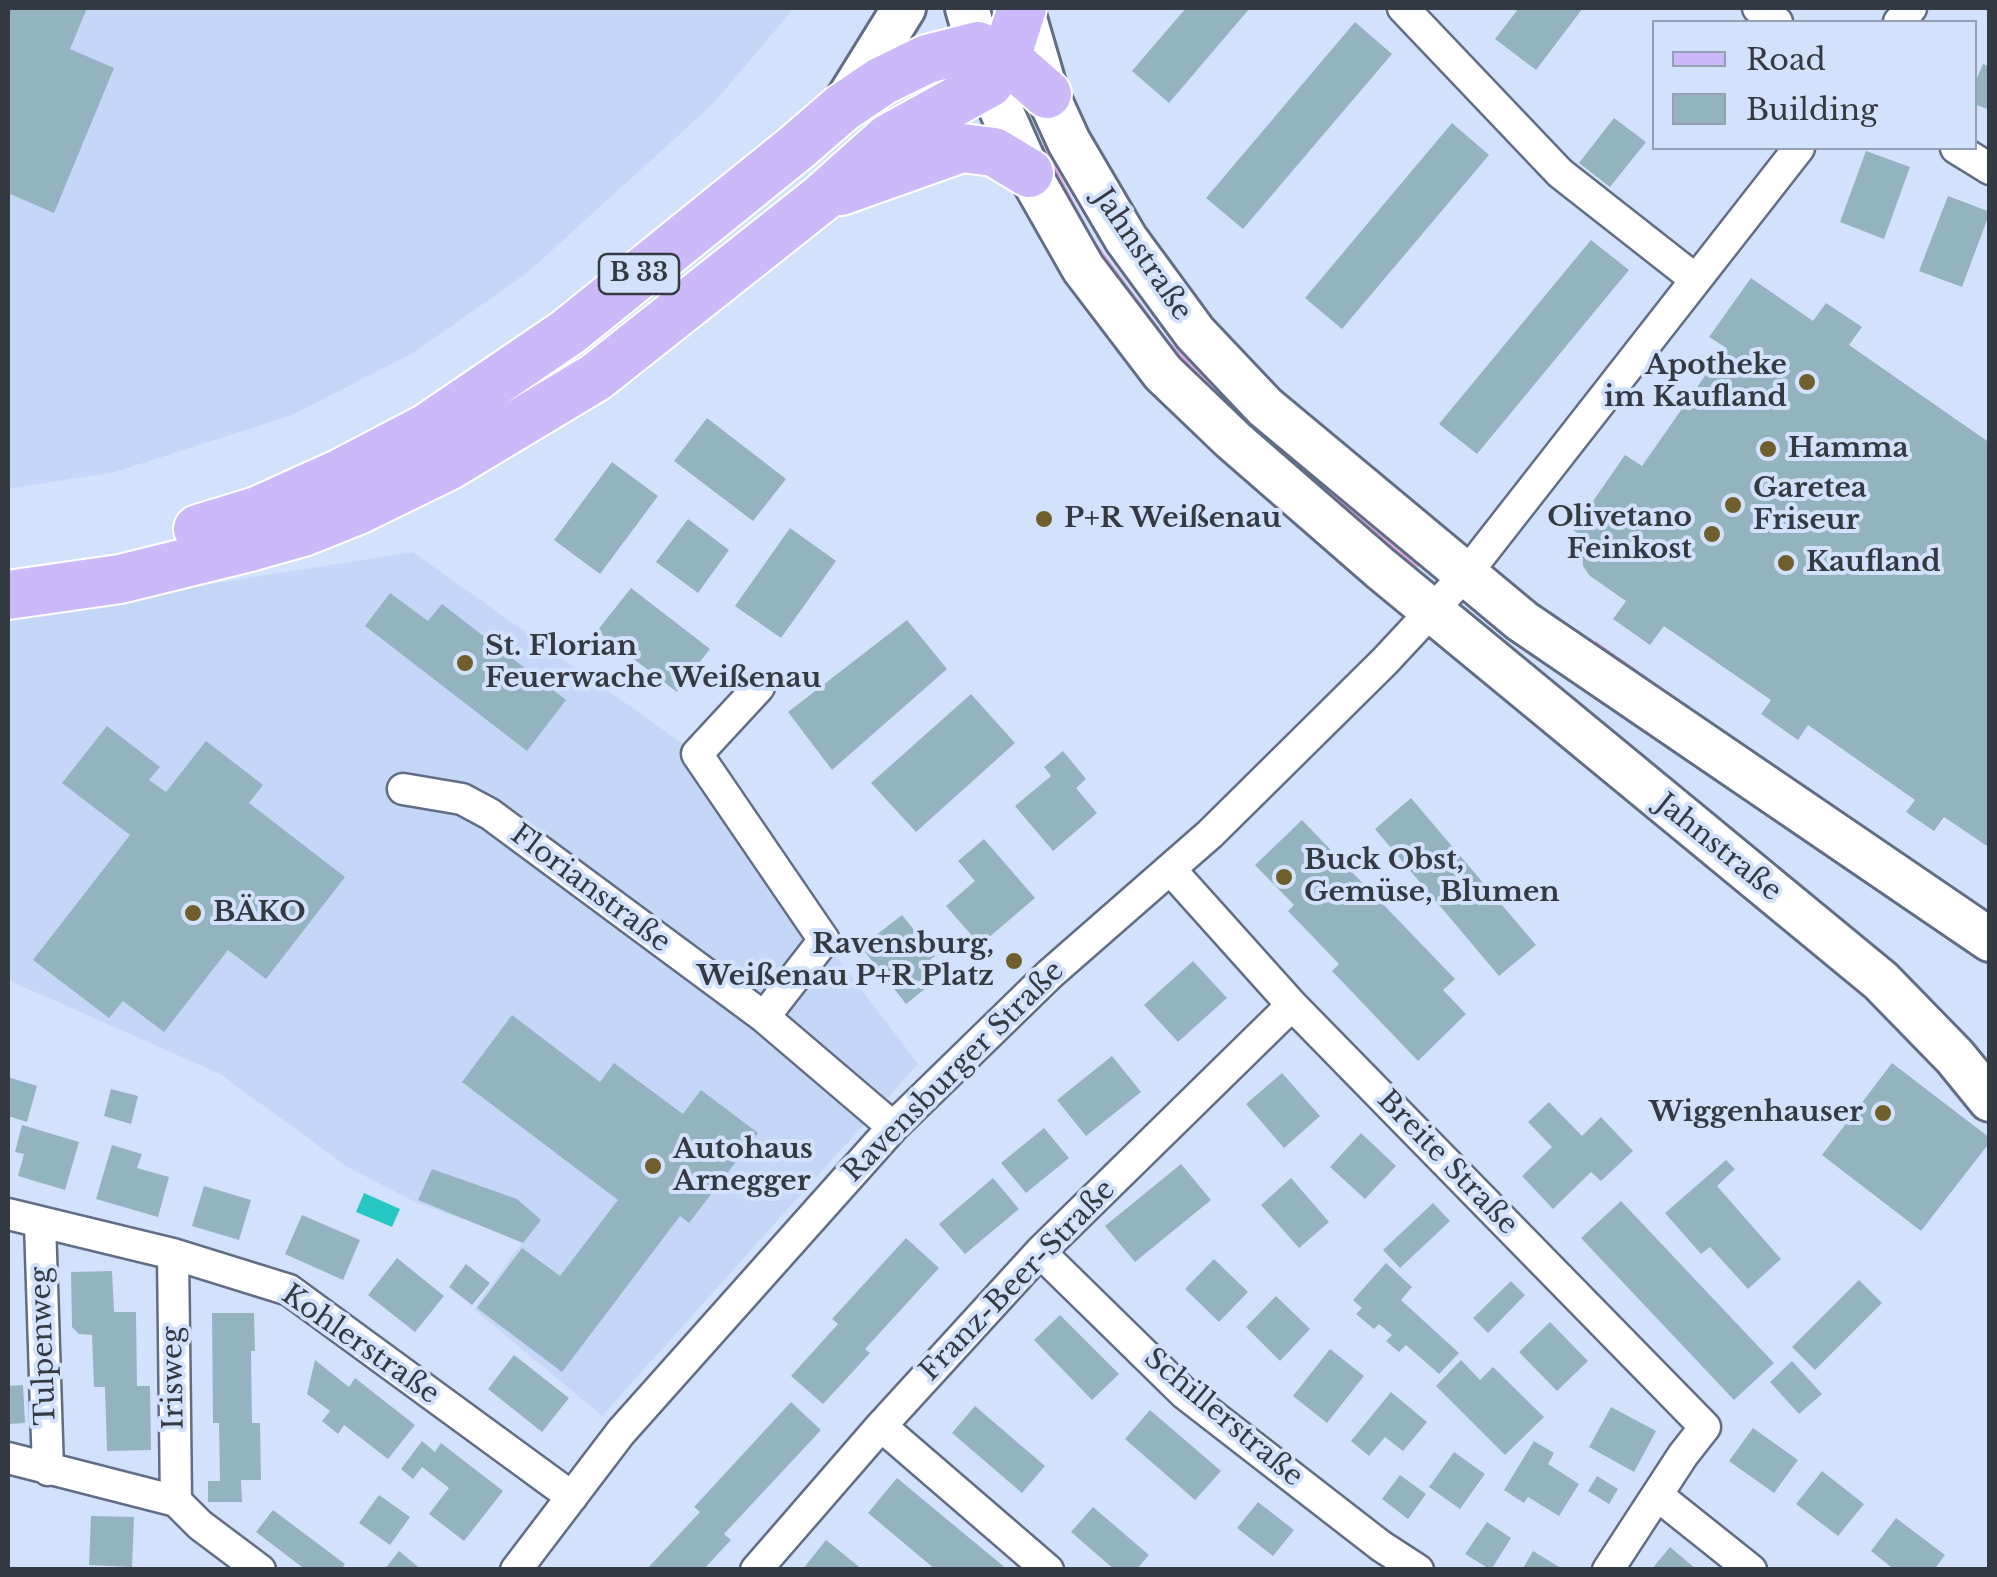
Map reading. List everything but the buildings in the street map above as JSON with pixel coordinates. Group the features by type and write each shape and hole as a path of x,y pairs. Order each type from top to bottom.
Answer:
{"main road":[{"name":"B 33","path":"842,108 904,8"},
{"name":"Jahnstraße","path":"1022,8 985,49 1029,174 1082,268 1163,374 1232,440 1431,612 1881,982 1955,1057 1990,1100"},
{"name":"Jahnstraße","path":"1022,8 1047,94 1069,142 1126,238 1195,334 1265,407 1534,629 1990,940"},
{"name":"B 33","path":"8,568 163,540 257,511 427,428 568,332 842,108 882,81 927,59 985,49"},
{"name":"B 33","path":"8,595 120,579 303,532 448,466 596,377 823,197 985,49"},
{"path":"985,49 1047,94"},
{"name":"B 33","path":"823,197 962,148 994,152 1029,174"}],"street":[{"path":"1403,8 1560,174 1695,279"},
{"path":"1431,612 1466,574 1798,150"},
{"path":"1959,150 1990,170"},
{"name":"Ravensburger Straße","path":"516,1570 622,1432 892,1127 1050,974 1210,834 1431,612"},
{"path":"759,686 697,754 824,940 764,1018"},
{"name":"Florianstraße","path":"403,789 462,798 490,814 764,1018 892,1127"},
{"name":"Breite Straße","path":"1170,869 1292,1005 1705,1427 1657,1494"},
{"name":"Franz-Beer-Straße","path":"756,1570 1040,1252 1292,1005"},
{"name":"Kohlerstraße","path":"8,1214 173,1254 289,1290 572,1497"},
{"name":"Tulpenweg","path":"40,1223 48,1470"},
{"name":"Schillerstraße","path":"1040,1252 1185,1394 1418,1570"},
{"name":"Irisweg","path":"173,1254 176,1501"},
{"path":"881,1426 1048,1570"},
{"path":"8,1458 176,1501 200,1525 260,1570"},
{"path":"1608,1570 1657,1494 1751,1570"}],"shaded area":[{"path":"8,8 794,8 713,104 527,273 413,353 292,415 115,472 8,489"},
{"path":"1031,145 1044,145 1094,240 1169,341 1247,421 1419,558 1418,567 1401,562 1209,400 1099,268"},
{"path":"413,552 697,754 824,940 918,1064 602,1416 474,1309 523,1241 415,1202 349,1168 220,1074 8,980 8,616"},
{"path":"1596,641 1989,920 1592,644"},
{"path":"364,1193 400,1209 392,1227 356,1212"}],"place":[{"name":"Apotheke im Kaufland","path":"1807,382"},
{"name":"Hamma","path":"1768,449"},
{"name":"Garetea Friseur","path":"1733,505"},
{"name":"P+R Weißenau","path":"1044,519"},
{"name":"Olivetano Feinkost","path":"1712,534"},
{"name":"Kaufland","path":"1786,563"},
{"name":"St. Florian Feuerwache Weißenau","path":"465,663"},
{"name":"Buck Obst, Gemüse, Blumen","path":"1284,877"},
{"name":"BÄKO","path":"193,913"},
{"name":"Ravensburg, Weißenau P+R Platz","path":"1014,961"},
{"name":"Wiggenhauser","path":"1883,1113"},
{"name":"Autohaus Arnegger","path":"653,1166"}]}
